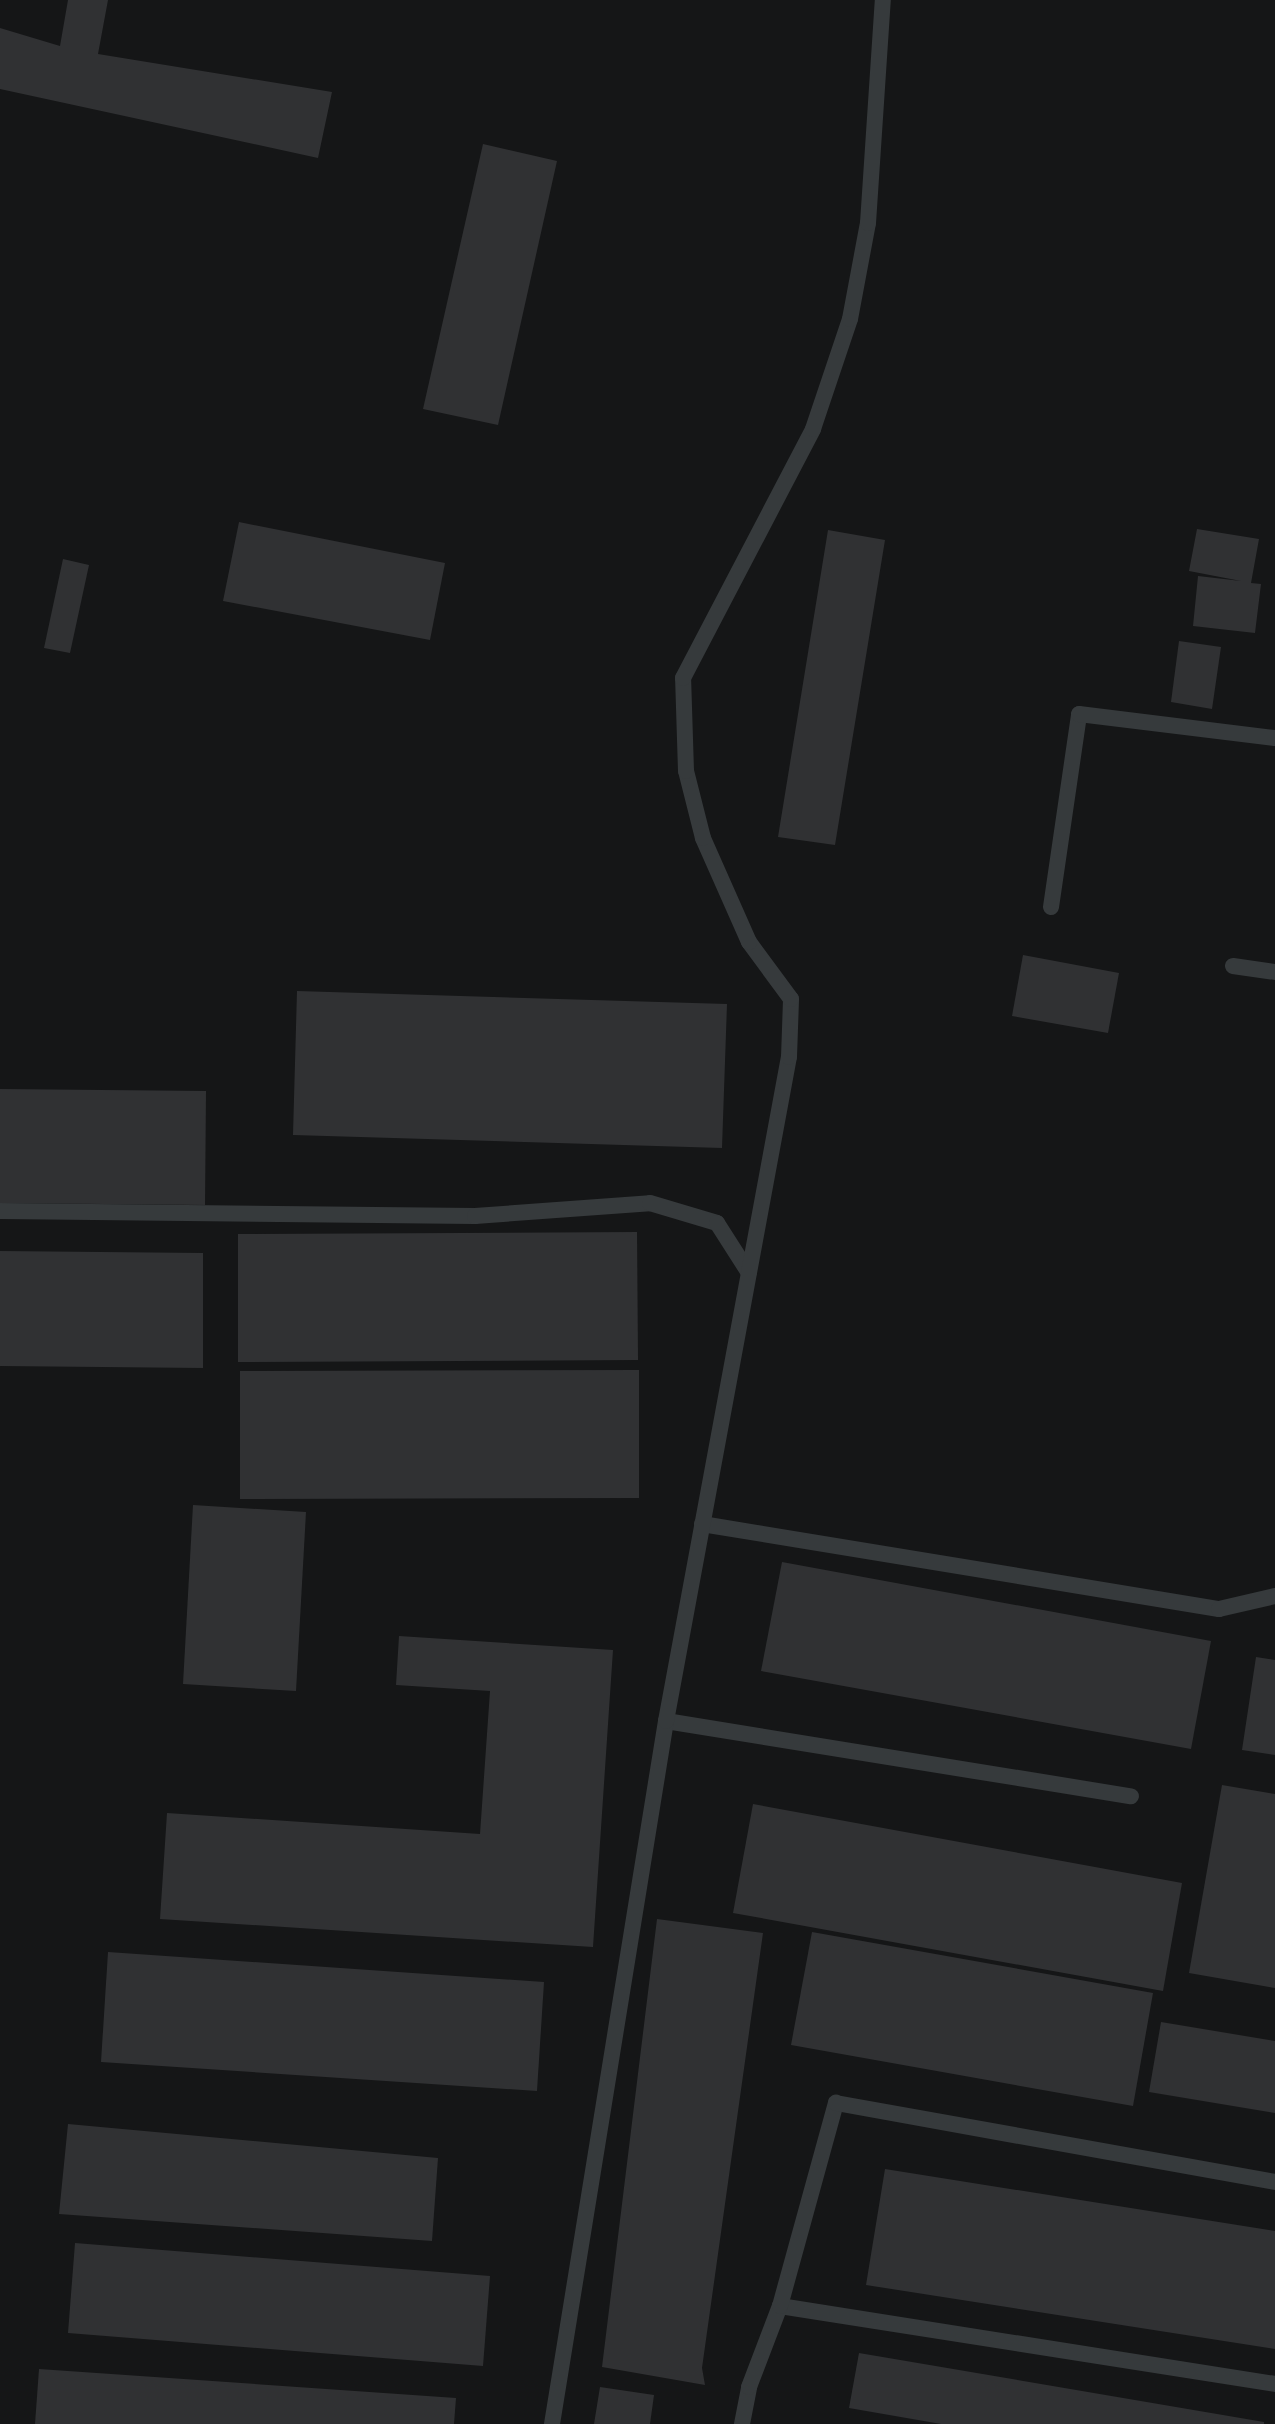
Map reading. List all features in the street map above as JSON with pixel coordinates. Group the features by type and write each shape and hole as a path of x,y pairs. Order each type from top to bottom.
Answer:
{"lane":[{"path":"552,2424 666,1721 789,1057 791,999 749,942 703,838 686,771 683,678 813,429 850,319 868,223 883,0"},
{"path":"1051,907 1079,714 1275,738"},
{"path":"1233,966 1275,972"},
{"path":"0,1211 475,1216 650,1203 717,1223 749,1273"},
{"path":"702,1524 1219,1609 1275,1596"},
{"path":"666,1721 1131,1796"},
{"path":"742,2424 749,2387 780,2306 836,2103 1275,2182"},
{"path":"780,2306 1275,2384"}],"building":[{"path":"68,0 108,0 98,54 332,92 318,158 0,89 0,28 60,46"},
{"path":"483,144 557,161 498,425 423,409"},
{"path":"239,522 445,563 430,640 223,601"},
{"path":"1197,529 1259,539 1251,583 1261,584 1255,633 1193,626 1198,576 1241,581 1189,571"},
{"path":"828,530 885,540 835,845 778,837"},
{"path":"63,559 89,565 70,653 44,648"},
{"path":"1179,641 1221,647 1212,709 1171,702"},
{"path":"1023,955 1119,973 1108,1033 1012,1016"},
{"path":"297,991 727,1004 722,1148 293,1135"},
{"path":"0,1089 206,1091 205,1205 0,1203"},
{"path":"637,1232 638,1360 238,1362 238,1234"},
{"path":"0,1251 203,1253 203,1368 0,1366"},
{"path":"639,1370 639,1498 240,1499 240,1371"},
{"path":"193,1505 306,1512 296,1691 183,1684"},
{"path":"782,1562 1211,1641 1191,1749 761,1671"},
{"path":"399,1636 613,1650 593,1947 160,1919 167,1813 480,1834 490,1691 396,1685"},
{"path":"1256,1657 1275,1660 1275,1755 1242,1750"},
{"path":"1222,1785 1275,1794 1275,1988 1189,1973"},
{"path":"753,1804 1182,1883 1163,1991 733,1913"},
{"path":"657,1919 763,1933 702,2368 705,2385 602,2367"},
{"path":"812,1932 1153,1993 1133,2106 791,2045"},
{"path":"108,1952 544,1982 537,2091 101,2062"},
{"path":"1161,2022 1275,2041 1275,2113 1149,2092"},
{"path":"68,2124 438,2158 432,2241 59,2214"},
{"path":"885,2169 1275,2231 1275,2349 866,2285"},
{"path":"75,2243 490,2276 483,2366 68,2333"},
{"path":"859,2353 1264,2424 941,2424 849,2408"},
{"path":"39,2369 456,2398 454,2424 35,2424"},
{"path":"600,2387 654,2395 650,2424 594,2424"}]}
